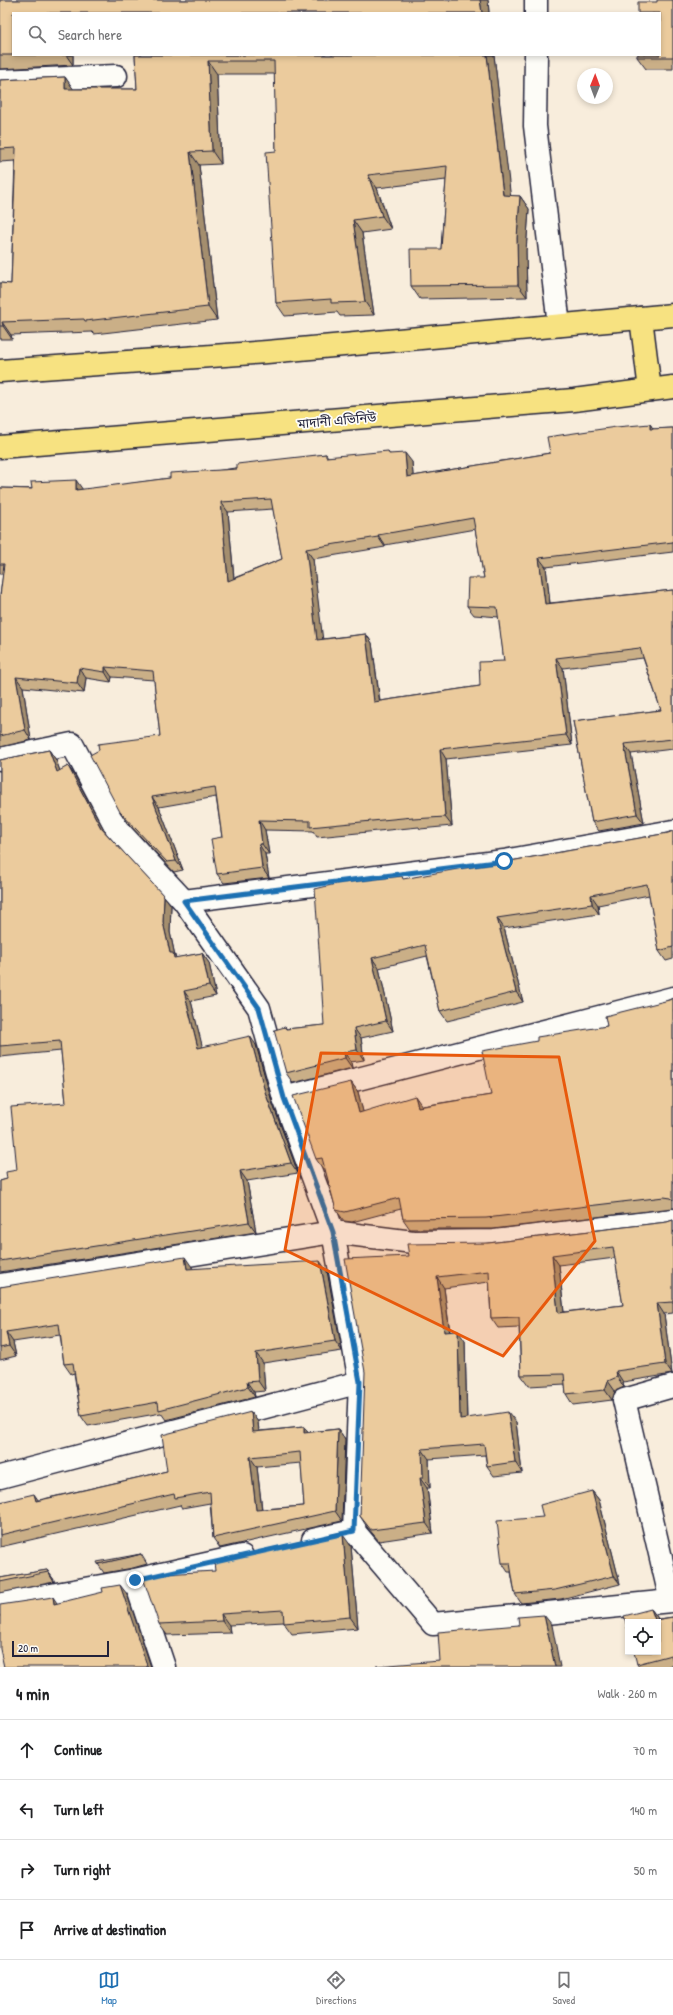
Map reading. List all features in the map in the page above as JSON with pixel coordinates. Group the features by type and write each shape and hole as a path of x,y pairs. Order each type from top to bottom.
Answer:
{"main road":[{"path":"0,371 267,352 673,315"},
{"path":"641,318 650,390"},
{"name":"মাদানী এভিনিউ","path":"0,447 566,400 673,387"}],"street":[{"path":"536,0 536,12"},
{"path":"536,56 535,126 560,325"},
{"path":"0,81 116,76"},
{"path":"0,759 72,744 117,829 184,901 259,1008 284,1098 333,1232 360,1382 354,1531 433,1624 671,1601 624,1400 673,1386"},
{"path":"184,901 504,861 673,831"},
{"path":"284,1098 673,998"},
{"path":"0,1285 333,1232 413,1242 494,1241 673,1220"},
{"path":"0,1477 360,1382"},
{"path":"294,1545 354,1531"},
{"path":"0,1604 135,1580 263,1552"},
{"path":"135,1580 164,1667"}],"highlighted area":[{"path":"321,1053 559,1057 595,1241 503,1356 285,1250"}],"building":[{"path":"0,0 480,0 482,12 12,12 12,55 0,55"},
{"path":"657,0 673,0 673,57 637,57 661,56 661,12 638,12 638,2 657,2"},
{"path":"135,56 487,56 503,195 520,196 517,238 518,285 411,286 410,249 441,249 447,166 368,175 382,216 353,220 365,302 331,303 331,299 276,303 266,152 276,151 274,61 208,61 212,151 190,152 208,307 85,321 84,319 2,322 3,326 0,326 0,283 11,284 16,148 0,149 0,80 65,77 65,89 137,89"},
{"path":"650,424 650,429 673,428 673,542 539,558 545,604 673,590 673,739 624,744 637,814 592,822 573,721 661,710 640,648 556,658 566,735 440,749 445,817 413,819 413,817 310,827 310,821 259,820 262,844 259,844 262,868 217,874 211,839 222,837 215,787 152,797 176,861 167,862 120,812 90,755 99,750 98,744 160,736 153,671 105,667 105,672 79,668 77,683 16,677 25,730 0,736 0,596 4,564 0,564 0,488 32,489 31,482 76,480 76,490 170,478 170,473 237,469 237,464 326,454 326,457 388,451 389,454 405,453 407,477 550,453 547,437 616,427","holes":["271,499 282,559 228,581 221,502","473,518 484,578 468,578 467,606 497,607 504,661 479,662 480,686 374,702 366,634 317,640 306,549 378,537 378,535"]},
{"path":"49,750 57,772 68,766 101,828 164,896 163,922 170,953 173,953 174,958 202,953 209,986 184,991 198,1048 250,1036 265,1092 291,1163 240,1171 249,1222 0,1261 0,1181 7,1179 6,1172 17,1170 11,1107 66,1103 60,1041 0,1046 0,760"},
{"path":"673,831 673,947 659,951 647,884 591,895 592,904 497,918 516,992 440,1011 425,945 372,958 386,1021 354,1028 357,1050 344,1052 345,1058 286,1073 274,1030 285,1027 286,1029 324,1025 315,889 339,883 402,876 403,879"},
{"path":"673,998 673,1200 671,1198 664,1197 486,1218 403,1219 399,1198 345,1212 336,1210 322,1158 316,1159 293,1096 351,1082 359,1113 415,1096 418,1107 491,1095 482,1051 537,1041 537,1037 607,1026 605,1016"},
{"path":"673,1220 673,1302 657,1303 665,1364 616,1371 617,1377 608,1381 605,1390 566,1394 564,1374 521,1375 519,1317 491,1318 489,1271 437,1277 444,1332 458,1331 460,1419 508,1412 515,1462 487,1466 484,1444 422,1449 423,1478 420,1478 426,1523 371,1530 360,1516 365,1372 345,1259 409,1256 407,1244 488,1243 667,1222","holes":["613,1247 623,1305 558,1313 552,1255"]},
{"path":"185,1257 187,1269 320,1261 335,1341 256,1353 258,1381 247,1382 248,1387 159,1410 158,1402 81,1416 73,1363 64,1364 59,1324 6,1332 9,1346 0,1348 0,1287"},
{"path":"251,1412 253,1432 304,1427 304,1433 338,1429 335,1511 213,1538 210,1492 175,1498 174,1494 0,1535 0,1502 34,1494 36,1501 167,1471 162,1435","holes":["300,1452 304,1506 256,1510 250,1457"]},
{"path":"592,1491 614,1576 555,1590 515,1594 510,1563 502,1563 497,1521 543,1517 540,1505"},
{"path":"341,1533 343,1535 350,1617 284,1623 283,1610 221,1614 222,1621 159,1624 143,1578 162,1574 215,1571 214,1562"},
{"path":"141,1554 98,1564 97,1562"},
{"path":"47,1570 48,1572 0,1582 0,1578"},
{"path":"120,1585 147,1667 4,1667 0,1649 0,1605 53,1597 54,1604 103,1592 102,1588"},
{"path":"651,1609 655,1619 625,1620 624,1616"},
{"path":"544,1615 555,1667 376,1667 440,1661 438,1632 519,1625 518,1617"},
{"path":"673,1617 673,1662 671,1655 637,1664 635,1655 661,1655 661,1619"}],"route":[{"path":"135,1580 354,1531 360,1382 333,1232 284,1098 259,1008 184,901 504,861"}]}
